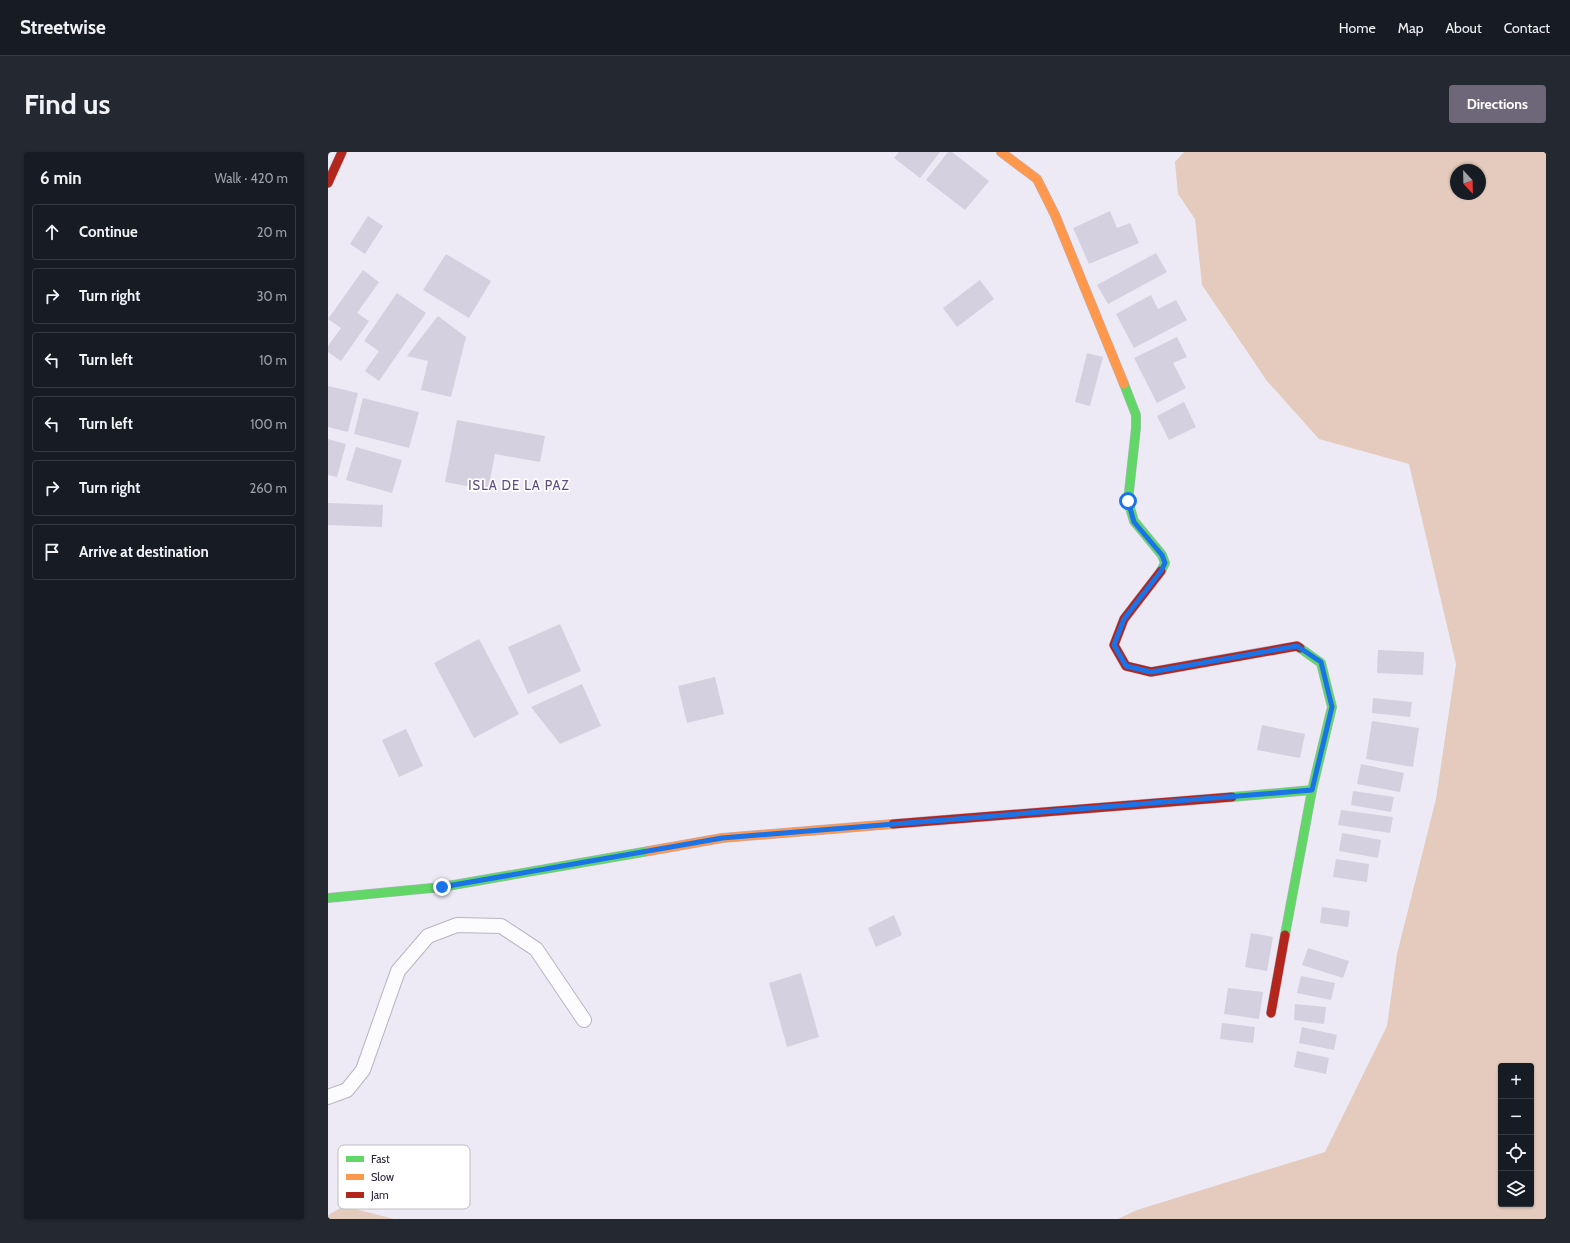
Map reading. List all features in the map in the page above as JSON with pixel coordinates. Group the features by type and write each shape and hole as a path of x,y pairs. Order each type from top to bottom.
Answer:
{"street":[{"path":"328,183 342,152"},
{"path":"1001,152 1037,179 1055,215 1136,415 1136,428 1128,501 1134,522 1162,555 1165,563 1161,571 1124,619 1114,645 1126,666 1151,672 1297,646 1321,662 1332,707 1312,790 1271,1013"},
{"path":"328,898 442,887 722,838 1312,790"}],"lane":[{"path":"328,1097 347,1090 363,1070 398,971 428,936 456,925 501,926 536,949 584,1020"}],"shaded area":[{"path":"1184,152 1546,152 1546,1219 1118,1219 1137,1210 1325,1152 1387,1026 1397,954 1436,799 1456,664 1409,464 1319,439 1267,381 1202,285 1195,219 1178,194 1175,162"},
{"path":"339,1209 356,1209 394,1219 328,1219 328,1215"}],"building":[{"path":"899,152 940,152 920,178 894,158"},
{"path":"948,152 952,152 989,181 965,210 926,180"},
{"path":"1110,211 1117,228 1130,223 1139,243 1089,264 1073,228"},
{"path":"368,216 383,226 365,254 350,244"},
{"path":"1156,253 1167,272 1108,304 1097,285"},
{"path":"446,254 491,281 469,318 423,290"},
{"path":"363,270 379,282 357,313 369,321 341,361 328,352 328,346 341,328 328,319"},
{"path":"980,280 994,299 957,327 943,308"},
{"path":"397,293 426,313 379,381 365,371 379,351 364,341"},
{"path":"1151,295 1158,309 1176,300 1187,320 1134,348 1116,314"},
{"path":"438,316 466,337 451,397 421,390 428,361 407,356"},
{"path":"1177,337 1187,357 1173,363 1186,388 1157,403 1134,358"},
{"path":"1087,353 1103,357 1090,406 1075,402"},
{"path":"328,386 358,393 348,432 328,427"},
{"path":"363,398 419,412 409,448 354,434"},
{"path":"1184,402 1196,427 1169,440 1157,416"},
{"path":"457,420 545,436 540,462 495,454 488,490 445,482"},
{"path":"328,439 346,444 337,477 328,475"},
{"path":"356,447 402,460 392,493 346,480"},
{"path":"328,503 383,505 382,527 328,525"},
{"path":"560,624 581,671 528,694 508,647"},
{"path":"479,639 519,714 474,738 434,663"},
{"path":"1378,650 1424,652 1423,675 1377,673"},
{"path":"715,677 724,714 687,723 678,686"},
{"path":"582,684 601,726 560,744 531,707"},
{"path":"1373,698 1412,702 1410,717 1372,713"},
{"path":"1372,721 1419,728 1413,767 1366,759"},
{"path":"1262,725 1305,734 1300,758 1257,750"},
{"path":"406,729 423,766 399,777 382,740"},
{"path":"1361,764 1404,773 1400,792 1357,784"},
{"path":"1353,791 1394,797 1391,812 1351,805"},
{"path":"1341,810 1393,817 1390,833 1338,825"},
{"path":"1342,833 1381,840 1378,858 1339,851"},
{"path":"1336,859 1369,864 1367,882 1333,877"},
{"path":"1322,907 1350,911 1348,927 1320,923"},
{"path":"894,915 902,935 876,947 868,928"},
{"path":"1251,933 1273,937 1267,971 1245,967"},
{"path":"1308,948 1349,961 1343,978 1302,965"},
{"path":"801,973 819,1037 787,1047 769,983"},
{"path":"1301,976 1335,983 1331,1000 1297,993"},
{"path":"1228,988 1263,992 1259,1019 1224,1014"},
{"path":"1295,1004 1326,1007 1324,1024 1294,1020"},
{"path":"1222,1023 1255,1027 1253,1043 1220,1039"},
{"path":"1302,1027 1337,1035 1334,1050 1299,1043"},
{"path":"1297,1051 1329,1058 1326,1074 1294,1067"}],"traffic: fast":[{"path":"1124,384 1136,415 1136,428 1128,501 1134,521 1162,555 1165,563 1161,571"},
{"path":"1285,935 1312,790 1332,707 1321,663 1300,648"},
{"path":"1232,797 1312,790"},
{"path":"328,898 442,887 649,851"}],"traffic: slow":[{"path":"1001,152 1037,179 1055,215 1124,384"},
{"path":"649,851 722,838 893,824"}],"traffic: jam":[{"path":"328,183 342,152"},
{"path":"1161,571 1124,619 1114,645 1126,666 1151,672 1297,646 1300,648"},
{"path":"893,824 1232,797"},
{"path":"1271,1013 1285,935"}],"district":[{"name":"ISLA DE LA PAZ","path":"519,485"}],"route":[{"path":"442,887 722,838 1312,790 1332,707 1321,662 1297,646 1151,672 1126,666 1114,645 1124,619 1161,571 1165,563 1162,555 1134,522 1128,501"}]}
